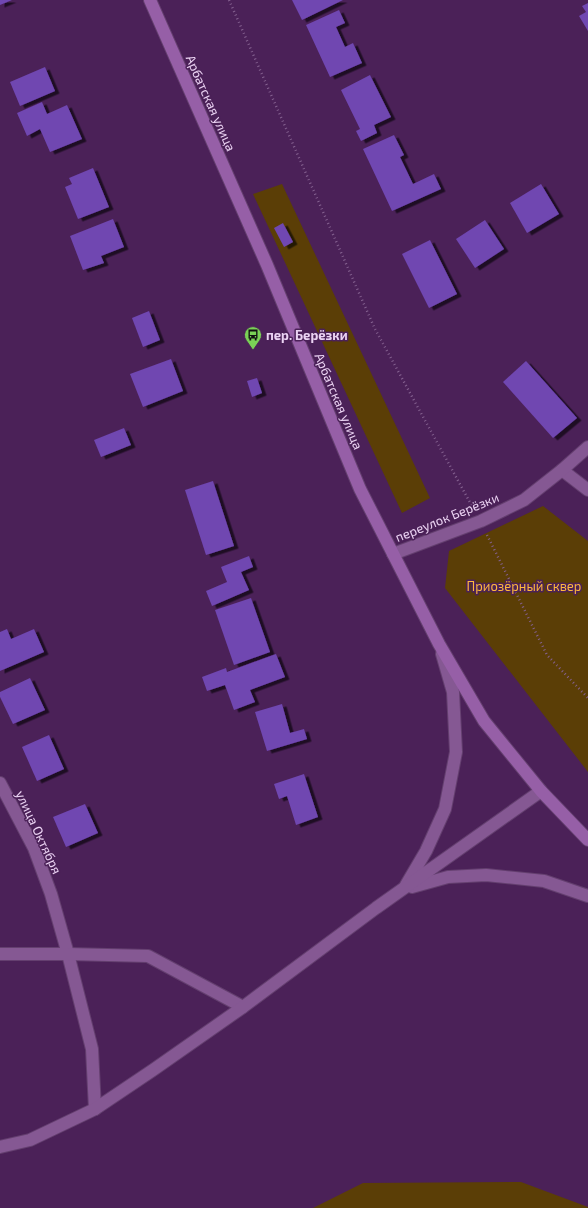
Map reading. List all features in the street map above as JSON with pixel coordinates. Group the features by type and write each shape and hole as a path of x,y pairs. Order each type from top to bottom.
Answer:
{"main road":[{"name":"Арбатская улица","path":"150,0 264,258 360,488 439,644 484,721 541,791 588,840"}],"street":[{"name":"переулок Берёзки","path":"393,554 481,521 524,500 588,447"},
{"path":"562,470 588,490"},
{"path":"403,889 426,851 445,809 456,752 453,692 439,644"},
{"name":"улица Октября","path":"0,783 34,848 51,894 92,1049 94,1109"},
{"path":"0,1147 30,1140 94,1109 243,1007 403,889 541,791"},
{"path":"403,889 448,877 486,875 544,882 588,896"},
{"path":"0,954 148,956 243,1007"}],"path":[{"path":"229,0 375,329 481,521 547,655 588,698"}],"green space":[{"path":"282,184 430,498 402,513 253,194"},
{"name":"Приозёрный сквер","path":"543,506 588,541 588,772 445,588 449,551"},
{"path":"521,1182 588,1208 313,1208 363,1183"}],"building":[{"path":"0,0 12,0 0,5"},
{"path":"292,0 343,0 302,20"},
{"path":"588,3 588,31 579,16 586,12 582,6"},
{"path":"339,10 345,23 336,27 345,47 353,43 362,63 330,77 306,25"},
{"path":"45,67 55,91 20,106 10,82"},
{"path":"370,75 391,117 374,125 377,133 361,141 356,131 360,129 341,90"},
{"path":"42,102 47,114 67,105 82,139 50,152 40,129 27,136 17,113"},
{"path":"394,135 404,155 400,157 413,184 434,174 441,189 392,211 363,149"},
{"path":"93,168 109,207 78,219 65,187 72,184 69,178"},
{"path":"541,184 559,214 527,233 510,203"},
{"path":"113,219 124,247 101,256 104,263 83,270 70,236"},
{"path":"485,220 504,249 475,268 456,239"},
{"path":"283,223 293,242 284,247 274,228"},
{"path":"430,240 457,294 429,308 402,254"},
{"path":"149,311 160,340 143,347 132,318"},
{"path":"171,359 183,391 143,407 130,374"},
{"path":"526,361 577,418 553,438 503,382"},
{"path":"257,378 262,393 252,397 247,381"},
{"path":"124,428 131,445 101,457 94,440"},
{"path":"213,481 234,546 206,555 185,490"},
{"path":"249,556 253,567 241,572 249,590 212,606 206,591 227,582 221,567"},
{"path":"251,598 270,652 234,665 215,610"},
{"path":"7,629 11,639 34,629 44,652 0,671 0,632"},
{"path":"276,654 285,677 250,690 255,702 234,710 225,685 207,691 202,677 226,668 227,672"},
{"path":"30,678 45,710 13,724 0,697 0,692"},
{"path":"282,704 290,733 304,729 307,739 267,751 255,712"},
{"path":"49,735 64,769 37,781 22,747"},
{"path":"304,774 318,817 296,825 287,796 279,799 274,784"},
{"path":"85,804 98,833 66,847 53,817"}],"place":[{"name":"пер. Берёзки","path":"253,350"}]}
